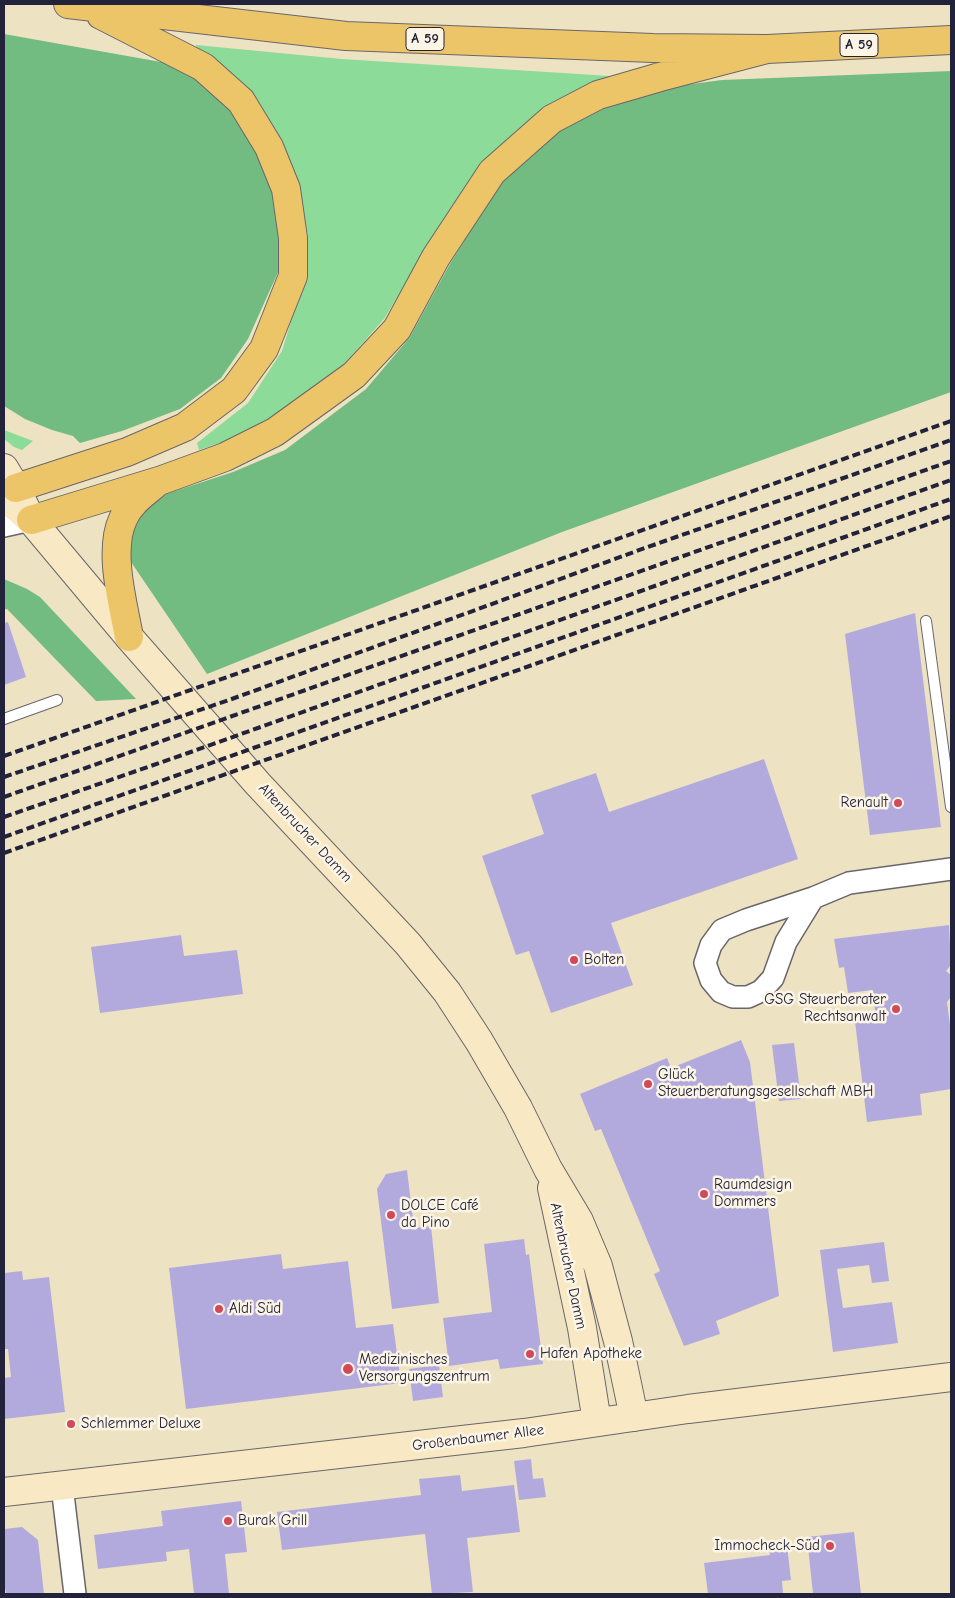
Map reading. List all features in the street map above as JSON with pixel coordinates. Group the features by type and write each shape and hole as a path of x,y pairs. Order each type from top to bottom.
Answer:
{"highway":[{"name":"A 59","path":"76,5 346,36 653,48 767,49 951,40"},
{"path":"7,486 127,452 185,427 234,390 264,349 293,276 293,238 286,189 269,147 241,101 203,67 76,5"},
{"path":"31,520 162,480 225,457 275,432 354,375 397,329 436,257 492,172 552,119 598,96 660,77 767,49"},
{"path":"129,637 118,572 117,540 123,518 137,499 162,480"}],"main road":[{"name":"Altenbrucher Damm","path":"7,486 31,520 129,637 258,784 408,944 447,992 479,1041 518,1108 548,1169 580,1221 598,1266 618,1341 634,1417"},
{"name":"Altenbrucher Damm","path":"548,1169 583,1337 597,1422"},
{"name":"Großenbaumer Allee","path":"4,1492 524,1433 634,1417 951,1377"}],"street":[{"path":"4,526 31,520"},
{"path":"813,898 786,942 773,978 760,991 748,997 733,997 721,992 711,980 705,964 711,945 722,930 813,898 849,883 951,869"},
{"path":"62,1486 74,1594"}],"lane":[{"path":"926,621 951,807"},
{"path":"4,719 57,700"}],"green space":[{"path":"4,34 161,62 193,74 233,108 259,150 274,190 282,235 279,270 248,339 221,378 180,409 122,431 80,443 73,436 25,419 4,406"},
{"path":"196,45 342,59 610,76 611,80 425,251 384,319 344,364 269,421 223,442 199,450 197,443 248,403 282,351 304,278 308,236 298,184 283,142 250,92 196,49"},
{"path":"951,71 951,392 562,532 207,674 131,562 128,554 129,542 137,521 148,507 166,494 233,472 285,450 366,389 410,337 451,262 502,181 559,131 605,106 662,88 722,80"},
{"path":"4,430 33,441 22,450 14,447 4,439"},
{"path":"4,579 40,597 136,699 96,701 7,609 4,609"}],"building":[{"path":"915,613 941,827 870,835 845,634"},
{"path":"8,622 26,677 4,685 4,623"},
{"path":"764,759 798,859 611,923 633,985 551,1013 529,951 516,955 482,856 544,834 531,795 596,773 609,812"},
{"path":"949,925 951,965 946,971 951,975 951,997 947,1002 951,1033 951,1089 920,1094 922,1115 867,1122 854,1013 875,1011 873,990 848,993 844,967 839,968 834,939"},
{"path":"181,935 184,956 237,950 243,994 100,1013 91,947"},
{"path":"741,1040 750,1062 779,1296 716,1321 720,1334 684,1346 654,1274 660,1271 601,1129 595,1131 580,1094 667,1058 671,1068"},
{"path":"794,1043 801,1099 779,1101 772,1045"},
{"path":"407,1170 414,1228 431,1226 439,1303 392,1309 377,1189 386,1174"},
{"path":"524,1239 526,1255 529,1254 543,1364 500,1369 498,1359 449,1366 443,1318 492,1312 484,1244"},
{"path":"884,1242 889,1281 872,1283 869,1265 837,1269 843,1308 892,1302 898,1343 833,1352 820,1250"},
{"path":"281,1254 283,1269 348,1261 356,1328 393,1324 401,1383 186,1409 169,1268"},
{"path":"22,1271 23,1280 49,1277 65,1412 4,1419 4,1378 11,1377 8,1349 4,1349 4,1273"},
{"path":"439,1365 443,1397 413,1401 409,1369"},
{"path":"531,1459 533,1479 543,1478 546,1497 519,1500 514,1461"},
{"path":"460,1475 462,1491 514,1485 520,1532 467,1538 473,1592 432,1594 425,1534 282,1550 277,1512 421,1495 419,1479"},
{"path":"241,1501 247,1552 225,1554 229,1594 194,1594 189,1549 166,1552 167,1561 98,1569 94,1535 163,1526 161,1511"},
{"path":"22,1527 38,1540 44,1594 6,1594 4,1582 4,1529"},
{"path":"854,1532 861,1594 813,1594 807,1537"},
{"path":"787,1546 791,1580 782,1581 783,1594 708,1594 704,1563 770,1555 769,1548"}],"railway":[{"path":"4,756 951,421"},
{"path":"4,777 229,700 645,548 951,440"},
{"path":"4,797 951,461"},
{"path":"4,817 951,480"},
{"path":"4,837 951,499"},
{"path":"4,853 951,516"}],"place":[{"name":"Renault","path":"898,803"},
{"name":"Bolten","path":"574,960"},
{"name":"GSG Steuerberater Rechtsanwalt","path":"896,1009"},
{"name":"Glück Steuerberatungsgesellschaft MBH","path":"648,1084"},
{"name":"Raumdesign Dommers","path":"704,1194"},
{"name":"DOLCE Café da Pino","path":"391,1215"},
{"name":"Aldi Süd","path":"219,1309"},
{"name":"Hafen Apotheke","path":"530,1354"},
{"name":"Medizinisches Versorgungszentrum","path":"348,1369"},
{"name":"Schlemmer Deluxe","path":"71,1424"},
{"name":"Burak Grill","path":"228,1521"},
{"name":"Immocheck-Süd","path":"830,1546"}]}
